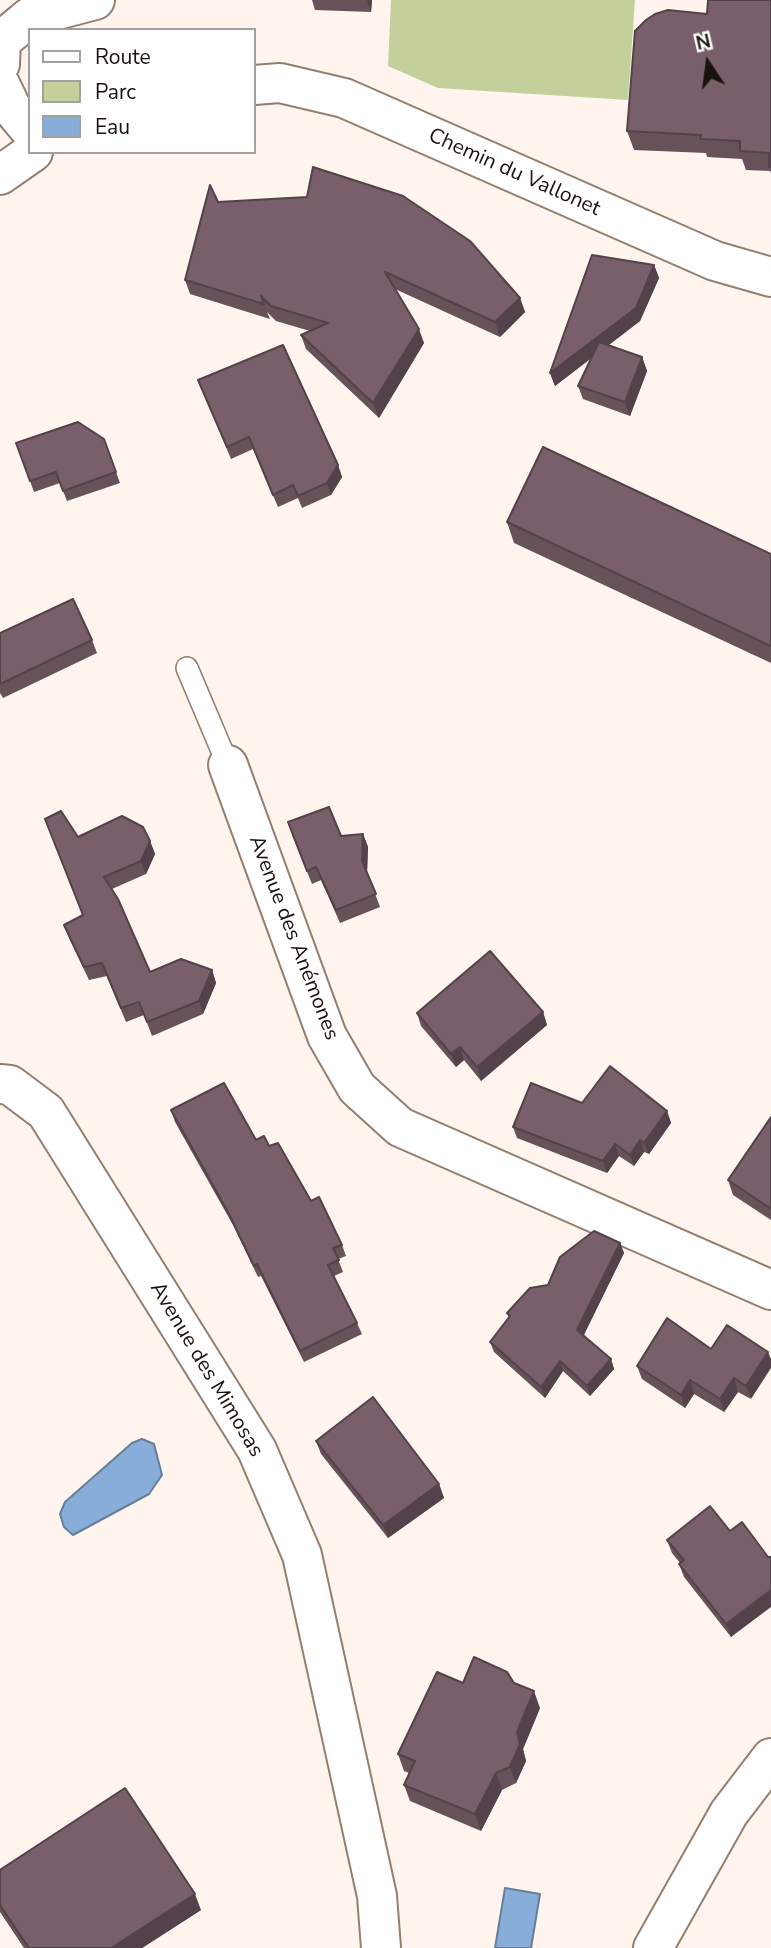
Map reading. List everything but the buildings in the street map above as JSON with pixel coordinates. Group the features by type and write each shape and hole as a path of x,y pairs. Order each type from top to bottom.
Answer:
{"street":[{"path":"0,64 1,41 30,17 95,0"},
{"name":"Chemin du Vallonet","path":"256,85 280,83 344,99 715,261 771,276"},
{"path":"0,84 11,107 28,128"},
{"path":"0,174 30,154"},
{"name":"Avenue des Anémones","path":"228,765 327,1036 357,1088 400,1127 771,1290"},
{"name":"Avenue des Mimosas","path":"0,1084 10,1085 46,1112 257,1450 302,1555 377,1896 382,1948"},
{"path":"653,1948 729,1813 771,1758"}],"lane":[{"name":"Avenue des Anémones","path":"187,668 228,765"}],"green space":[{"path":"391,0 635,0 628,100 438,88 388,66"}],"water":[{"path":"142,1439 154,1444 162,1475 149,1494 73,1535 64,1527 60,1514 65,1502 132,1443"},
{"path":"505,1888 540,1894 531,1948 495,1948"}]}
